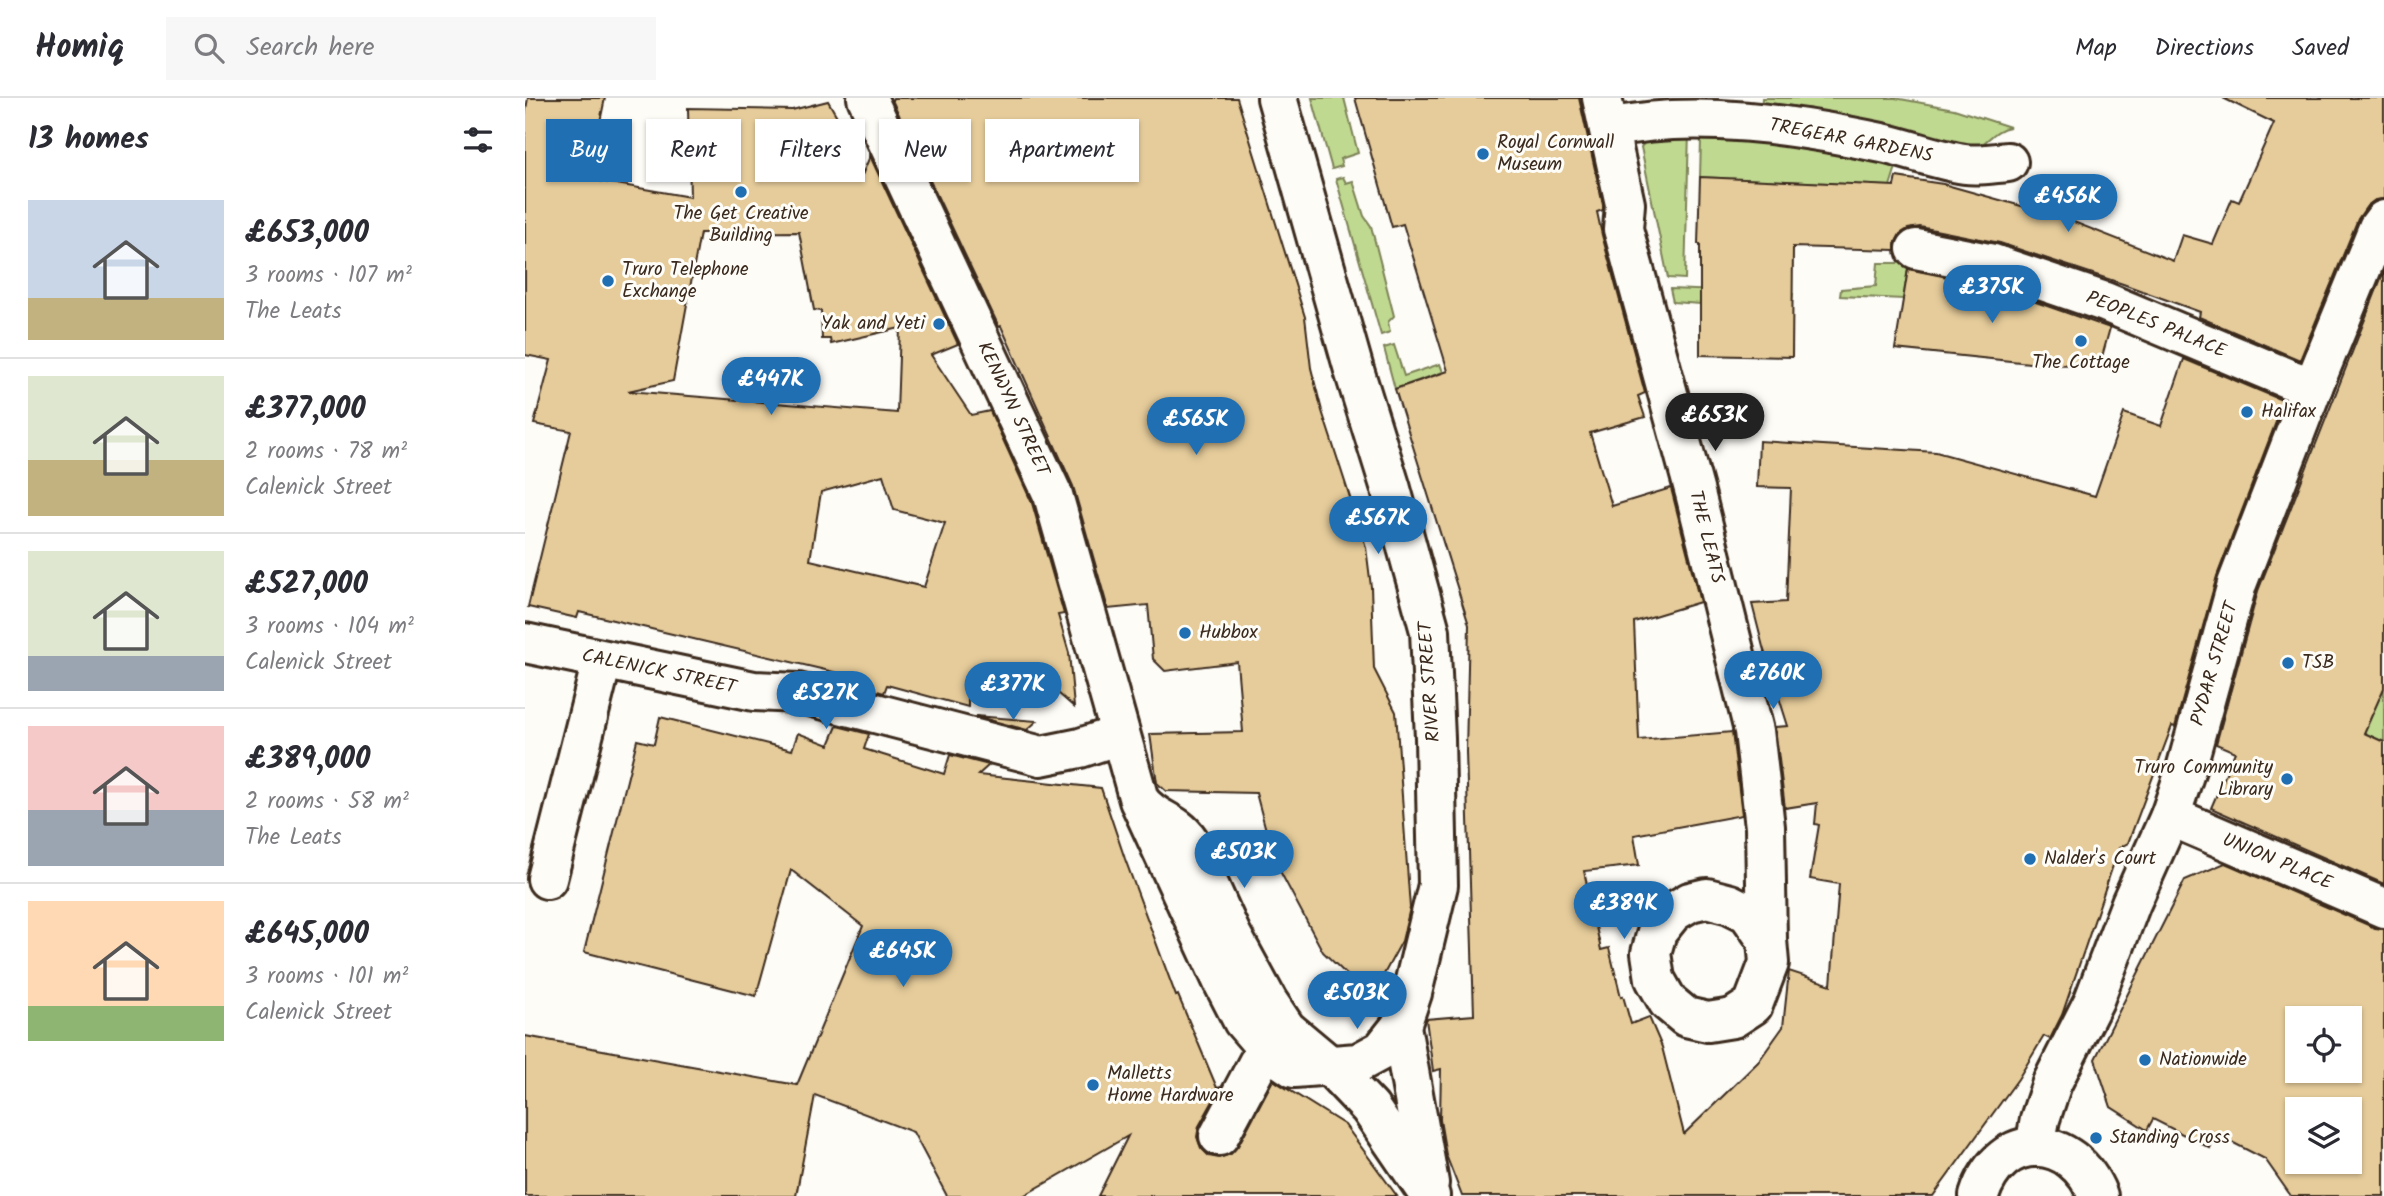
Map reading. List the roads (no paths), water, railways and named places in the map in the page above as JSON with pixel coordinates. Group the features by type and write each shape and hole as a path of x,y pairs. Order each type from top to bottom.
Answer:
{"street":[{"name":"KENWYN STREET","path":"867,98 1053,495 1139,800 1148,812 1182,830 1189,841 1231,934 1268,1002 1277,1039"},
{"name":"RIVER STREET","path":"1277,98 1430,631 1438,885 1412,993 1401,1026 1431,1196"},
{"name":"TREGEAR GARDENS","path":"1606,113 1630,124 1730,121 1881,143 1967,164 2008,162"},
{"name":"THE LEATS","path":"1606,113 1625,204 1623,229 1695,493 1754,731 1765,827 1766,940"},
{"name":"PYDAR STREET","path":"2035,1147 2040,1119 2052,1083 2094,1000 2131,903 2170,816 2186,769 2237,584 2312,387 2378,228 2384,220"},
{"name":"PEOPLES PALACE","path":"1916,249 1993,264 2092,298 2312,387"},
{"name":"CALENICK STREET","path":"525,643 754,691 798,693 1041,756 1080,748 1119,735"},
{"path":"547,879 602,661"},
{"name":"UNION PLACE","path":"2170,816 2384,908"},
{"path":"1329,1065 1358,1063 1372,1056 1382,1050 1401,1026"},
{"path":"1219,1136 1258,1063 1277,1039 1329,1065 1370,1108 1431,1196"},
{"path":"1979,1196 1990,1170 2007,1154 2035,1147 2059,1152 2080,1164 2098,1196"}],"place":[{"name":"Royal Cornwall Museum","path":"1483,154"},
{"name":"The Get Creative Building","path":"741,192"},
{"name":"Truro Telephone Exchange","path":"608,281"},
{"name":"Yak and Yeti","path":"939,324"},
{"name":"The Cottage","path":"2081,341"},
{"name":"Halifax","path":"2247,412"},
{"name":"Hubbox","path":"1185,633"},
{"name":"TSB","path":"2288,663"},
{"name":"Truro Community Library","path":"2287,779"},
{"name":"Nalder's Court","path":"2030,859"},
{"name":"Nationwide","path":"2145,1060"},
{"name":"Malletts Home Hardware","path":"1093,1085"},
{"name":"Standing Cross","path":"2096,1138"}]}
